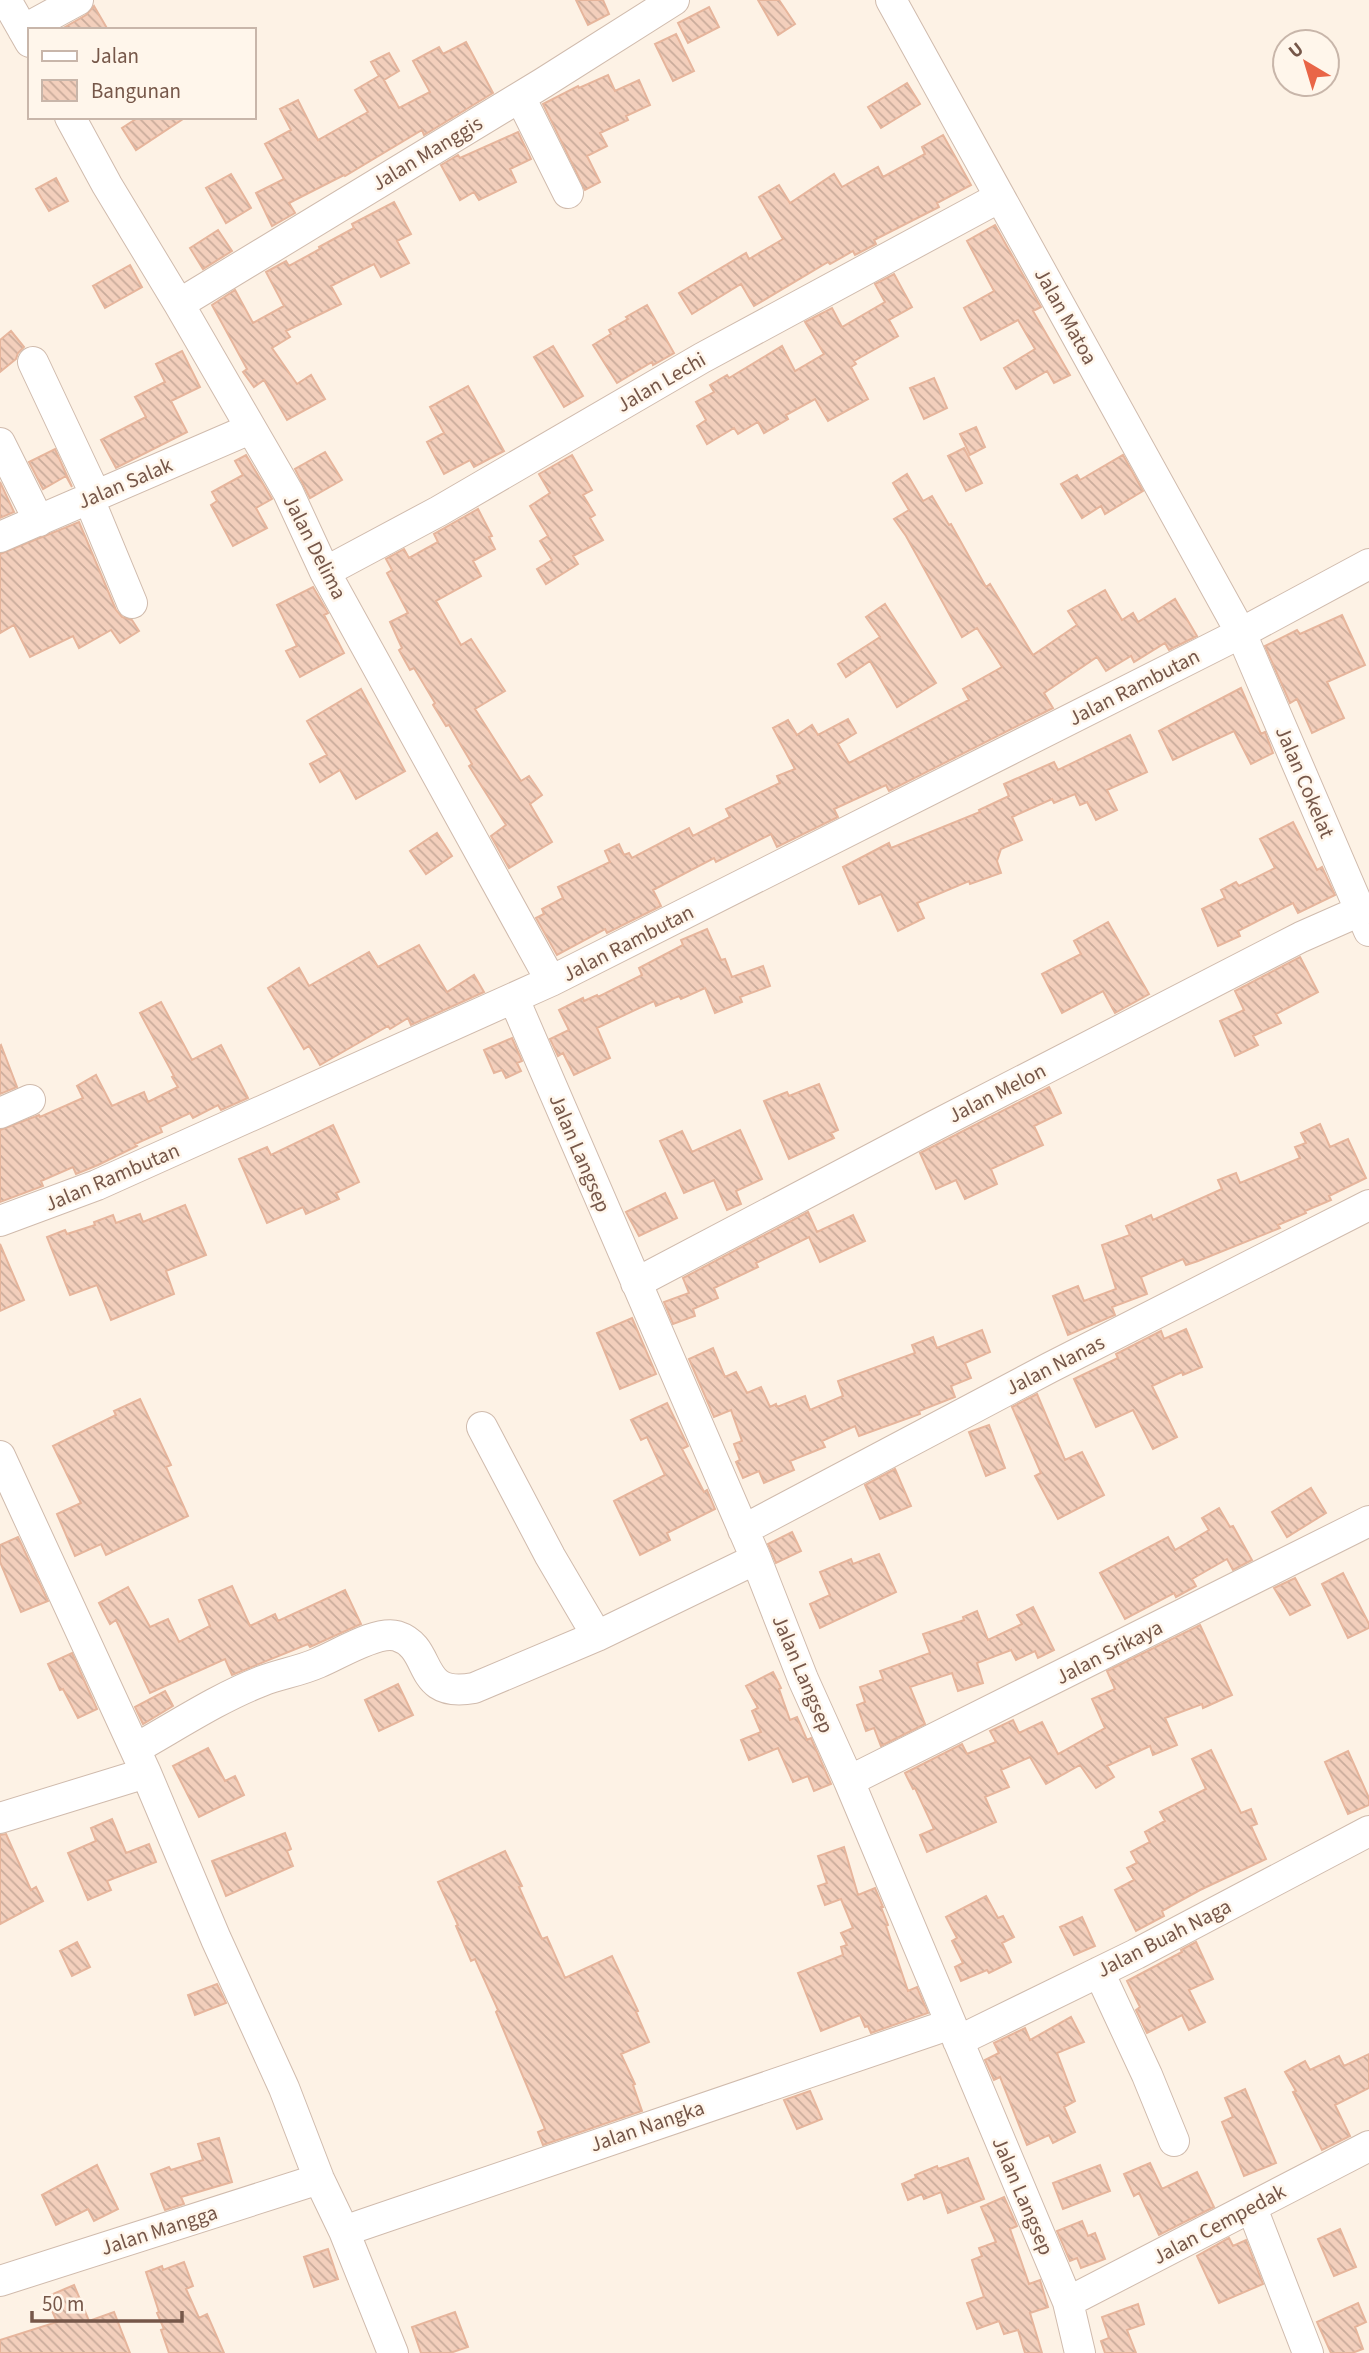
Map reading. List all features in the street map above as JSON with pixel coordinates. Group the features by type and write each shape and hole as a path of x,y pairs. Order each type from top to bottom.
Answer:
{"street":[{"path":"6,0 26,36"},
{"path":"38,28 78,0"},
{"name":"Jalan Manggis","path":"179,304 674,0"},
{"name":"Jalan Matoa","path":"891,0 1241,633"},
{"path":"520,97 568,193"},
{"name":"Jalan Delima","path":"71,119 107,185 288,492 325,572 551,982"},
{"name":"Jalan Lechi","path":"325,572 439,511 702,358 1000,197"},
{"path":"33,362 92,498 132,603"},
{"name":"Jalan Salak","path":"0,537 250,429"},
{"path":"0,443 39,521"},
{"name":"Jalan Rambutan","path":"0,1221 97,1185 551,982 1241,633 1369,564"},
{"name":"Jalan Cokelat","path":"1241,633 1365,921"},
{"name":"Jalan Melon","path":"636,1283 946,1119 1289,943 1365,921"},
{"name":"Jalan Langsep","path":"514,999 756,1559 803,1679 849,1781 1068,2302 1080,2353"},
{"path":"0,1113 30,1100"},
{"name":"Jalan Nanas","path":"743,1530 1049,1368 1369,1205"},
{"path":"482,1427 550,1556 597,1636"},
{"path":"0,1456 141,1761 216,1939 284,2088 319,2179 344,2231 393,2353"},
{"name":"Jalan Srikaya","path":"849,1781 1369,1521"},
{"path":"0,1818 141,1761 261,1682 318,1664 376,1637 391,1635 402,1638 412,1647 434,1681 448,1690 474,1688 597,1636 756,1559"},
{"name":"Jalan Buah Naga","path":"955,2032 1099,1972 1369,1832"},
{"path":"1099,1972 1147,2074 1174,2141"},
{"name":"Jalan Nangka","path":"344,2231 955,2032"},
{"name":"Jalan Cempedak","path":"1068,2302 1369,2146"},
{"name":"Jalan Mangga","path":"0,2281 319,2179"},
{"path":"1252,2208 1308,2353"}],"building":[{"path":"576,0 603,0 609,14 588,25"},
{"path":"758,0 779,0 795,24 778,35"},
{"path":"94,6 107,28 63,28 86,15"},
{"path":"709,7 719,27 688,43 678,23"},
{"path":"676,34 694,71 673,81 655,44"},
{"path":"466,42 493,93 424,135 422,130 345,176 289,203 295,213 272,226 256,193 284,179 265,144 291,130 280,109 298,100 318,140 368,112 355,90 379,76 371,62 389,53 399,71 384,80 399,108 430,92 413,61 439,47 443,54"},
{"path":"608,75 615,91 639,80 650,105 626,116 628,120 600,133 607,146 587,156 600,182 585,190 543,104 578,86 579,88"},
{"path":"907,83 920,104 881,128 868,107"},
{"path":"136,119 183,119 136,150 122,128"},
{"path":"518,132 531,159 510,169 516,182 479,200 474,192 460,200 441,165 458,155 460,158"},
{"path":"943,135 971,185 937,203 939,207 874,240 876,244 855,255 853,251 830,264 828,262 754,306 741,284 692,314 679,293 746,253 749,259 783,239 759,197 779,185 790,203 834,174 842,187 878,167 883,177 925,154 922,147"},
{"path":"231,174 251,208 226,223 206,188"},
{"path":"56,178 68,201 49,211 36,189"},
{"path":"394,202 411,234 397,241 409,263 381,277 374,264 331,286 341,304 286,331 290,337 272,348 297,384 311,375 325,399 287,420 264,380 254,387 243,372 247,369 212,305 235,290 253,323 284,306 266,272 286,261 289,266 354,228 352,224"},
{"path":"995,225 1041,307 1033,311 1070,375 1054,383 1047,371 1016,389 1004,368 1035,349 1018,320 981,340 964,308 994,291 967,241"},
{"path":"218,230 232,251 203,269 190,248"},
{"path":"130,265 142,287 105,308 93,286"},
{"path":"894,274 912,307 889,320 898,336 854,361 856,364 851,367 868,399 828,421 815,399 786,415 788,419 764,433 758,422 738,434 734,428 707,444 697,426 706,420 696,402 714,392 710,385 727,375 729,378 782,346 795,371 824,354 805,322 832,308 842,327 885,302 875,284"},
{"path":"647,305 674,353 653,365 652,362 617,383 593,345 611,334 609,330 628,319 626,317"},
{"path":"11,331 24,347 16,359 0,372 0,340"},
{"path":"553,346 583,396 564,407 534,357"},
{"path":"182,351 200,387 171,401 187,432 116,468 101,440 146,417 135,397 165,382 156,364"},
{"path":"934,378 947,408 924,419 910,388"},
{"path":"468,386 504,451 474,467 470,460 444,474 427,442 444,433 430,407"},
{"path":"976,427 985,447 970,455 960,434"},
{"path":"964,448 982,483 966,491 948,456"},
{"path":"55,449 72,487 66,476 43,489 29,462"},
{"path":"325,452 342,480 310,498 295,469"},
{"path":"246,455 272,499 256,508 267,528 233,546 211,505 217,501 212,492 243,475 235,461"},
{"path":"572,455 592,490 583,495 595,515 590,518 603,540 573,556 578,564 546,584 537,569 552,560 540,541 548,536 530,506 550,493 539,474"},
{"path":"1123,455 1143,491 1105,514 1101,506 1082,518 1061,484 1077,475 1080,480"},
{"path":"907,474 923,501 932,496 986,587 990,584 1033,655 1077,625 1068,611 1105,590 1122,620 1133,613 1138,622 1175,599 1197,636 1169,650 1165,643 1134,662 1131,656 1106,671 1097,657 1044,693 1053,708 889,791 886,785 834,809 838,817 777,847 771,834 716,862 714,858 653,890 661,906 607,933 605,929 557,955 536,918 544,914 542,909 563,898 558,887 610,862 605,851 619,844 624,855 629,853 632,858 689,828 693,836 730,817 726,809 780,783 777,776 795,769 773,728 788,720 797,735 812,725 818,735 848,719 856,733 838,744 849,763 969,700 963,689 1002,667 977,628 962,637 894,519 909,510 893,483"},
{"path":"0,482 14,512 0,518"},
{"path":"478,509 492,536 489,537 495,549 473,561 481,576 436,601 461,645 471,639 505,691 475,709 521,781 529,776 542,795 530,804 552,842 509,868 491,836 506,825 469,766 472,764 449,725 446,726 433,705 435,703 414,668 410,670 399,650 402,648 390,622 408,613 387,573 392,570 386,559 404,549 409,558 438,542 434,534"},
{"path":"79,522 116,610 122,617 132,620 139,631 120,643 111,630 79,648 73,636 30,657 14,625 0,633 0,554"},
{"path":"313,587 328,613 324,615 344,653 300,677 286,651 297,646 277,605"},
{"path":"885,604 936,683 897,707 870,661 846,677 838,664 880,637 866,617"},
{"path":"1342,615 1365,665 1327,682 1344,718 1312,733 1297,699 1290,703 1265,646 1297,630 1300,634"},
{"path":"1241,688 1261,734 1265,732 1273,753 1251,764 1234,731 1173,760 1159,731"},
{"path":"361,689 405,771 356,799 340,770 320,782 310,764 327,755 307,721"},
{"path":"1130,735 1147,772 1107,790 1117,810 1096,820 1087,802 1080,805 1075,794 1054,803 1052,799 1012,817 1022,840 1001,849 997,861 1001,873 970,884 969,881 917,903 924,918 898,931 881,894 859,904 843,867 889,843 891,848 980,812 979,810 1009,796 1004,784 1054,762 1058,770"},
{"path":"1293,822 1317,870 1322,867 1335,895 1298,913 1293,903 1238,931 1240,936 1218,946 1202,909 1225,898 1221,890 1236,882 1239,886 1275,868 1260,839"},
{"path":"437,833 452,856 426,874 410,851"},
{"path":"1108,922 1149,994 1115,1013 1103,991 1062,1013 1042,974 1081,954 1074,941"},
{"path":"707,929 721,960 725,959 732,977 763,966 770,986 740,997 742,1002 715,1013 705,988 656,1006 654,1001 597,1028 610,1058 574,1075 563,1053 558,1056 550,1039 569,1030 559,1010 583,998 584,1001 597,995 598,997 642,975 639,968 683,945 681,940"},
{"path":"419,945 447,992 474,975 484,992 411,1025 408,1018 390,1029 388,1026 320,1065 309,1046 304,1049 268,988 299,968 309,986 369,952 378,967"},
{"path":"1300,957 1318,992 1276,1014 1281,1023 1253,1036 1258,1045 1235,1056 1220,1021 1244,1010 1235,991"},
{"path":"161,1002 192,1060 221,1045 248,1098 221,1110 218,1105 193,1118 190,1113 160,1127 162,1132 98,1165 76,1174 73,1167 41,1181 43,1186 0,1202 0,1130 39,1115 40,1117 83,1098 77,1086 96,1075 112,1106 144,1092 148,1102 178,1087 140,1013"},
{"path":"512,1038 522,1061 517,1063 521,1071 506,1078 502,1070 494,1073 484,1050"},
{"path":"0,1046 17,1087 0,1094"},
{"path":"819,1084 838,1130 831,1133 834,1138 789,1159 764,1101 787,1092 789,1096"},
{"path":"1049,1087 1061,1113 1034,1126 1043,1145 991,1169 997,1184 965,1199 956,1180 936,1189 920,1153"},
{"path":"1320,1124 1330,1147 1348,1139 1366,1178 1329,1196 1331,1200 1278,1225 1280,1228 1198,1261 1186,1265 1183,1259 1141,1277 1147,1294 1112,1307 1115,1315 1068,1335 1053,1296 1078,1286 1084,1301 1116,1289 1102,1245 1130,1235 1126,1226 1151,1215 1153,1220 1222,1189 1218,1180 1236,1173 1240,1183 1300,1158 1295,1147 1306,1143 1301,1133"},
{"path":"333,1125 359,1182 336,1193 339,1199 306,1214 303,1207 267,1223 239,1159 267,1147 271,1155"},
{"path":"740,1130 762,1179 736,1191 741,1204 727,1210 714,1180 684,1193 660,1141 682,1131 692,1152"},
{"path":"665,1193 677,1218 639,1236 626,1212"},
{"path":"185,1205 206,1255 166,1271 174,1294 111,1320 97,1285 70,1295 47,1237 65,1230 67,1234 95,1225 94,1222 113,1215 116,1223 140,1214 143,1222"},
{"path":"808,1212 817,1232 853,1215 865,1241 820,1262 809,1237 756,1263 758,1267 714,1288 718,1298 693,1309 695,1316 673,1324 664,1302 689,1293 683,1278"},
{"path":"0,1244 24,1300 0,1311"},
{"path":"632,1318 656,1374 620,1389 597,1333"},
{"path":"1186,1329 1202,1367 1183,1375 1182,1372 1152,1386 1177,1437 1153,1449 1133,1410 1096,1427 1074,1379 1118,1358 1116,1354 1161,1331 1164,1339"},
{"path":"982,1330 990,1352 965,1363 971,1378 951,1386 955,1397 919,1411 920,1414 859,1436 855,1426 822,1441 825,1447 790,1461 794,1470 764,1483 759,1471 743,1478 736,1462 740,1460 734,1444 742,1441 731,1410 714,1417 689,1359 713,1348 725,1377 736,1372 747,1393 761,1387 770,1407 805,1396 810,1410 843,1396 838,1381 915,1353 912,1345 933,1337 937,1348"},
{"path":"1037,1394 1065,1460 1082,1452 1104,1495 1058,1519 1035,1476 1041,1473 1012,1407"},
{"path":"140,1399 171,1465 166,1467 188,1516 106,1555 101,1544 75,1556 57,1514 81,1503 53,1446 116,1415 114,1411"},
{"path":"667,1403 688,1446 682,1449 704,1492 707,1490 715,1509 667,1533 670,1540 640,1555 614,1501 665,1475 647,1437 641,1440 631,1420"},
{"path":"989,1425 1005,1468 986,1476 969,1432"},
{"path":"895,1469 911,1506 880,1519 865,1485"},
{"path":"1311,1488 1326,1513 1287,1537 1272,1512"},
{"path":"1219,1508 1230,1527 1233,1526 1252,1560 1233,1570 1227,1559 1192,1579 1196,1586 1176,1597 1174,1593 1125,1619 1100,1573 1168,1537 1175,1550 1209,1530 1202,1518"},
{"path":"792,1532 801,1551 776,1563 768,1544"},
{"path":"18,1537 48,1601 21,1612 0,1562 0,1545"},
{"path":"879,1554 896,1592 820,1628 810,1604 830,1595 820,1572 851,1559 853,1564"},
{"path":"1343,1573 1369,1624 1369,1628 1348,1638 1322,1584"},
{"path":"1295,1578 1310,1605 1290,1615 1274,1588"},
{"path":"232,1586 250,1626 275,1614 278,1621 345,1590 361,1624 310,1647 308,1644 232,1675 225,1659 150,1693 116,1620 110,1624 99,1603 128,1587 150,1627 168,1619 179,1642 210,1626 199,1600"},
{"path":"1033,1607 1054,1650 1038,1658 1035,1651 1016,1660 1011,1650 977,1663 983,1683 958,1691 952,1673 910,1687 925,1724 881,1746 874,1728 866,1731 857,1705 865,1702 860,1687 883,1679 880,1671 930,1653 923,1634 964,1620 963,1617 977,1611 988,1640 1022,1624 1017,1615"},
{"path":"1200,1625 1232,1695 1203,1708 1202,1704 1165,1718 1177,1745 1153,1755 1150,1746 1107,1766 1114,1777 1096,1788 1080,1765 1046,1784 1030,1757 1001,1770 1009,1787 985,1797 996,1822 927,1852 920,1835 934,1829 905,1773 962,1744 967,1754 996,1742 990,1731 1013,1720 1019,1733 1042,1722 1058,1754 1105,1728 1092,1699 1115,1689 1107,1671"},
{"path":"72,1653 97,1709 78,1718 63,1689 60,1690 48,1664"},
{"path":"773,1672 781,1688 779,1689 790,1720 797,1717 807,1740 811,1738 831,1784 814,1791 808,1776 793,1782 778,1748 749,1760 741,1740 761,1732 752,1711 758,1708 746,1686"},
{"path":"398,1684 413,1715 379,1731 365,1700"},
{"path":"165,1691 173,1706 143,1724 135,1707"},
{"path":"208,1748 225,1781 235,1776 244,1795 199,1817 173,1766"},
{"path":"1211,1750 1241,1813 1251,1809 1257,1824 1251,1826 1266,1859 1162,1911 1164,1916 1136,1931 1115,1890 1134,1880 1127,1868 1137,1863 1131,1852 1150,1842 1145,1832 1165,1821 1160,1812 1206,1789 1192,1759"},
{"path":"1348,1751 1369,1798 1369,1805 1348,1814 1325,1762"},
{"path":"112,1819 126,1853 149,1844 156,1862 107,1881 111,1890 88,1900 68,1853 96,1841 91,1828"},
{"path":"285,1833 291,1849 287,1851 293,1866 226,1896 212,1861"},
{"path":"6,1834 31,1890 36,1887 43,1901 0,1924 0,1835"},
{"path":"844,1847 858,1895 875,1888 908,1991 917,1987 928,2013 871,2033 860,2015 821,2031 798,1973 843,1955 841,1947 847,1945 841,1933 853,1928 841,1899 825,1905 818,1886 827,1883 818,1856"},
{"path":"505,1851 522,1886 519,1887 542,1939 547,1937 565,1978 612,1956 638,2011 636,2012 649,2042 621,2054 635,2084 633,2085 642,2111 543,2145 538,2132 545,2129 496,2012 498,2010 475,1959 471,1961 438,1882"},
{"path":"986,1896 998,1918 1003,1916 1014,1937 1002,1943 1011,1962 989,1973 987,1970 961,1981 955,1967 963,1963 952,1941 957,1938 946,1917"},
{"path":"1082,1917 1095,1946 1074,1955 1060,1927"},
{"path":"77,1942 90,1967 72,1976 60,1951"},
{"path":"1196,1942 1213,1979 1189,1990 1205,2022 1189,2030 1182,2015 1147,2033 1136,2010 1140,2007 1127,1981"},
{"path":"217,1984 226,2003 195,2015 188,1995"},
{"path":"1071,2017 1084,2042 1057,2053 1075,2101 1064,2107 1075,2132 1053,2143 1049,2135 1027,2145 1000,2077 994,2080 985,2060 999,2053 994,2043 1025,2028 1030,2040"},
{"path":"1369,2054 1369,2088 1335,2105 1350,2136 1322,2150 1285,2072 1305,2061 1310,2070 1339,2056 1344,2066"},
{"path":"1245,2089 1276,2163 1244,2176 1222,2122 1233,2117 1225,2098"},
{"path":"810,2091 822,2119 797,2129 784,2100"},
{"path":"219,2138 232,2182 181,2197 184,2204 165,2210 151,2174 203,2160 198,2144"},
{"path":"968,2158 984,2199 948,2213 941,2192 924,2199 922,2194 908,2200 902,2184 937,2166 938,2169"},
{"path":"1150,2163 1162,2189 1197,2172 1214,2207 1159,2235 1139,2193 1134,2196 1124,2174"},
{"path":"97,2165 118,2209 94,2221 88,2209 56,2225 42,2195"},
{"path":"1100,2165 1110,2191 1063,2209 1053,2183"},
{"path":"1004,2197 1017,2226 1010,2229 1029,2284 1040,2280 1048,2307 1030,2313 1042,2353 1025,2353 1018,2330 1004,2334 999,2321 977,2329 967,2303 984,2297 972,2260 982,2256 979,2248 996,2242 981,2207"},
{"path":"1082,2221 1088,2236 1095,2233 1105,2259 1081,2268 1077,2258 1070,2261 1057,2231"},
{"path":"1340,2229 1356,2267 1334,2276 1318,2239"},
{"path":"1229,2238 1233,2246 1246,2240 1263,2284 1219,2303 1197,2256"},
{"path":"328,2249 338,2279 314,2287 304,2257"},
{"path":"184,2262 193,2286 186,2289 199,2318 207,2314 224,2353 169,2353 146,2272 162,2266 163,2270"},
{"path":"74,2285 89,2321 114,2312 130,2353 0,2353 0,2340 57,2322 46,2297"},
{"path":"1358,2303 1366,2322 1355,2327 1363,2349 1352,2353 1331,2353 1317,2322"},
{"path":"1138,2304 1144,2324 1127,2330 1136,2353 1105,2353 1101,2341 1109,2338 1102,2317"},
{"path":"455,2312 468,2347 450,2353 421,2353 412,2327"}]}
